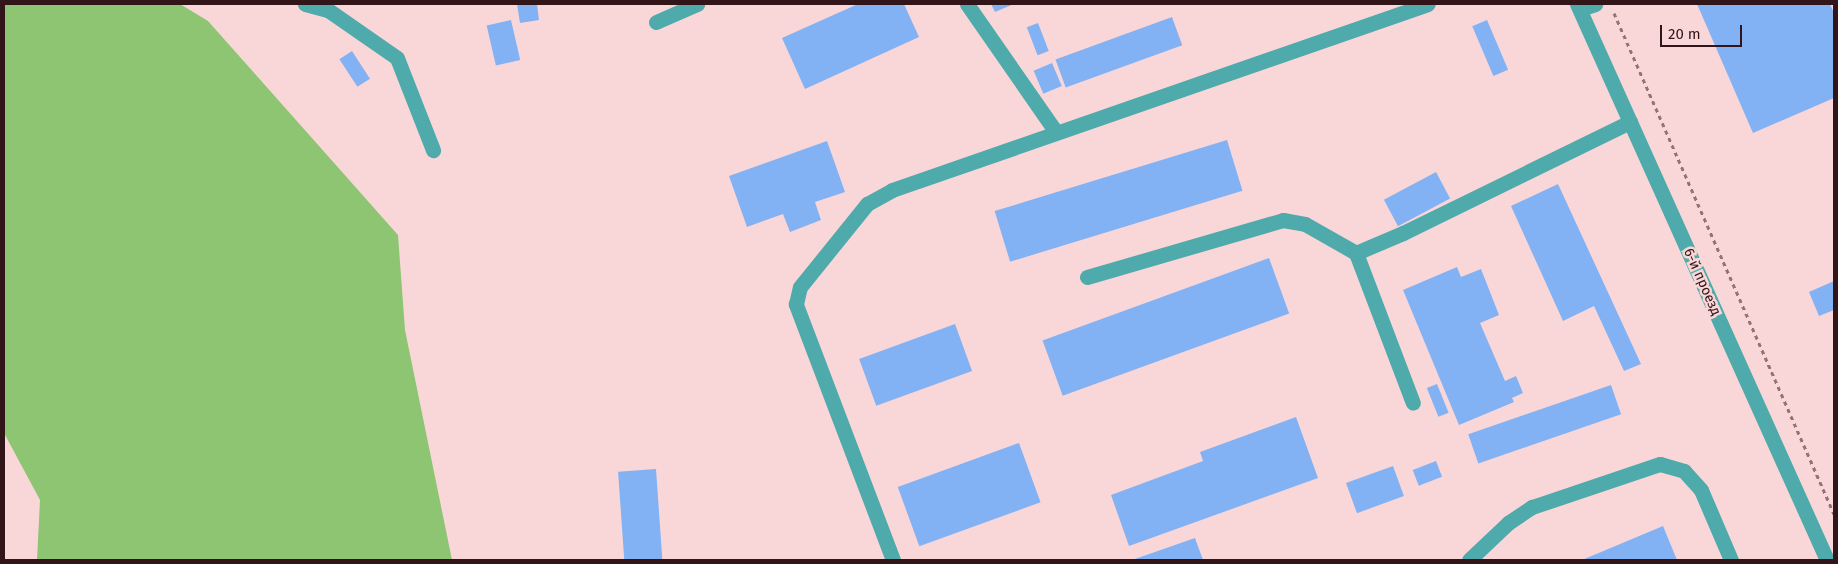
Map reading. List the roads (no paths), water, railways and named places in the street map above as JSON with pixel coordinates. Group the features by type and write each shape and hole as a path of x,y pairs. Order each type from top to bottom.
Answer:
{"street":[{"path":"306,4 328,10 397,58 433,150"},
{"path":"656,22 697,4"},
{"path":"967,4 1056,132"},
{"path":"893,560 796,304 800,287 867,204 892,190 1428,4"},
{"path":"1578,7 1595,4"},
{"name":"6-й проезд","path":"1578,7 1827,560"},
{"path":"1356,253 1403,234 1630,122"},
{"path":"1087,277 1283,220 1305,224 1356,253 1413,403"},
{"path":"1469,560 1508,523 1532,507 1660,464 1684,471 1701,490 1731,560"}]}
